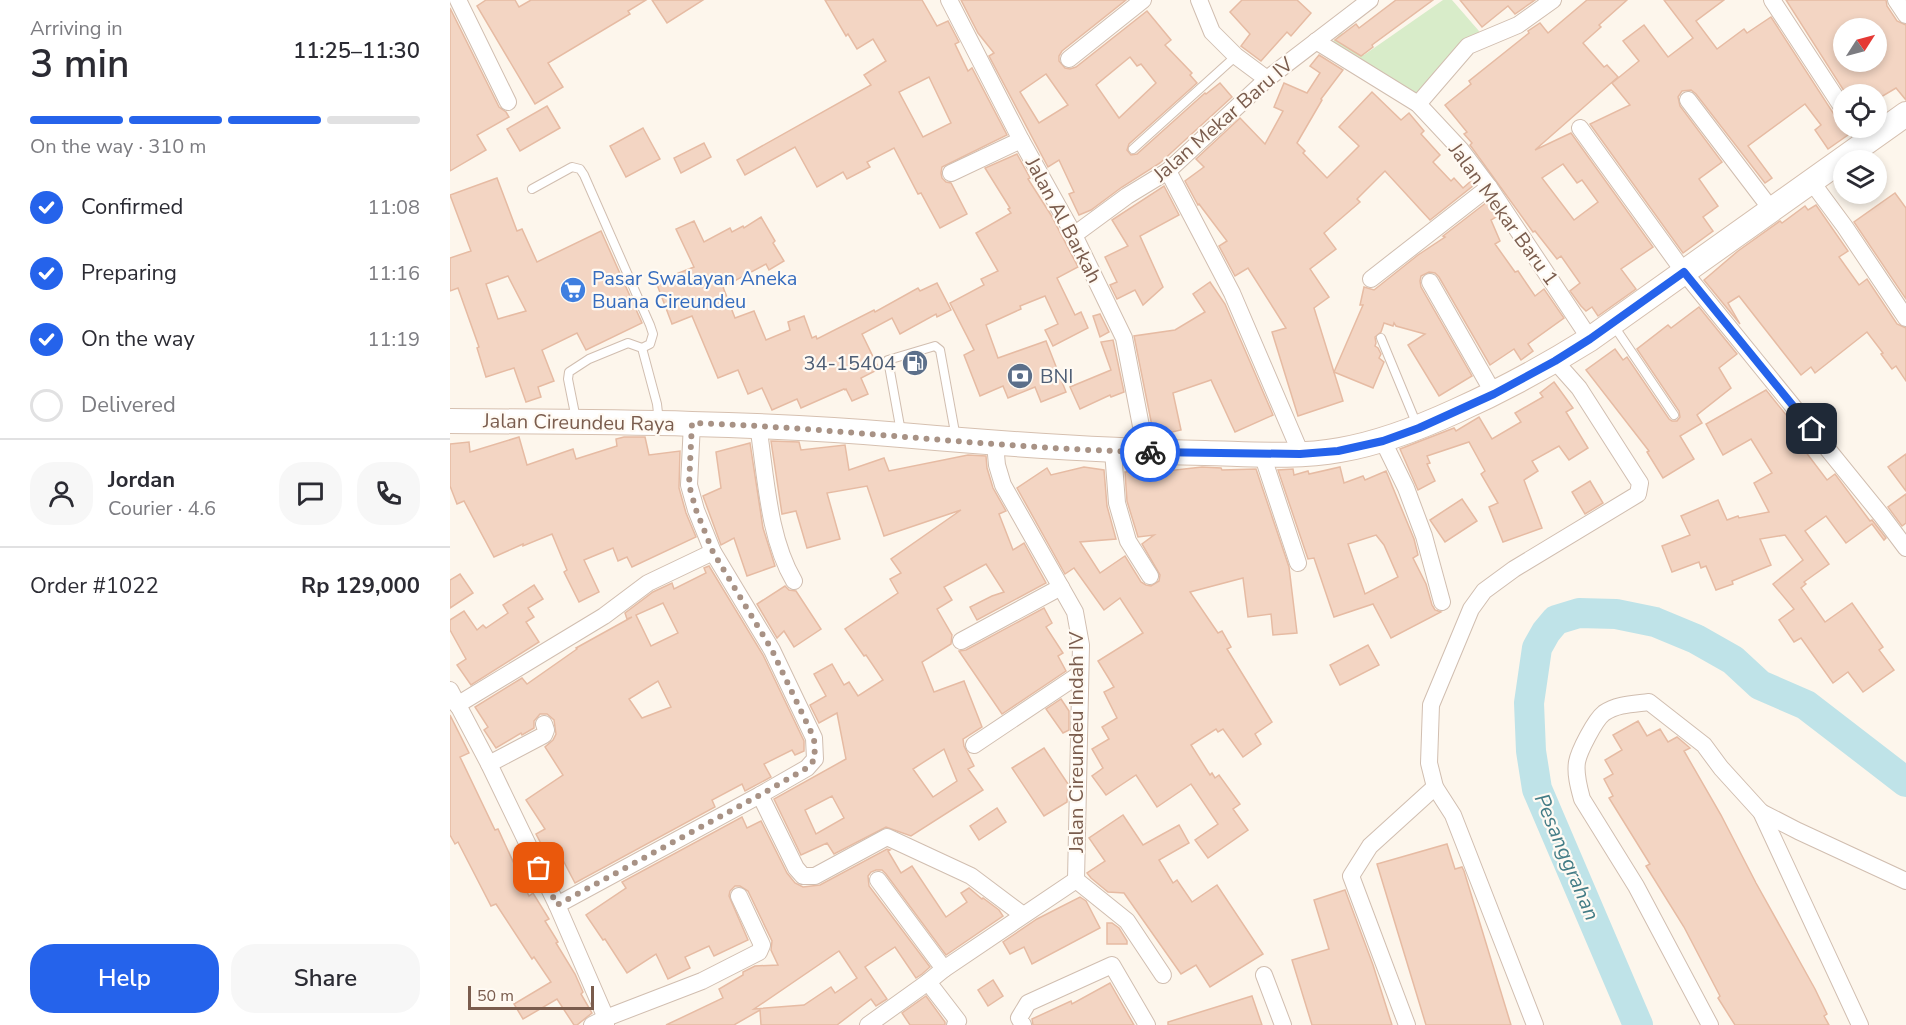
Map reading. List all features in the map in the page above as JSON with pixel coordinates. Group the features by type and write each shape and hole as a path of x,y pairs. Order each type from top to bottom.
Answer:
{"main road":[{"name":"Jalan Cireundeu Raya","path":"1887,123 1906,114"},
{"name":"Jalan Cireundeu Raya","path":"450,421 492,425 577,421 758,425 1113,451 1300,454 1338,451 1383,441 1419,428 1494,394 1555,361 1590,339 1811,181 1858,138"}],"street":[{"path":"458,0 508,102"},
{"name":"Jalan Al Barkah","path":"949,0 1021,140 1074,235 1124,338 1146,452"},
{"path":"1069,59 1143,0"},
{"path":"1199,0 1212,32 1236,56 1267,79"},
{"name":"Jalan Mekar Baru IV","path":"1074,235 1127,196 1168,171 1267,79 1370,0"},
{"path":"1418,104 1468,46 1518,25 1553,0"},
{"path":"1772,0 1833,93"},
{"path":"1896,0 1906,15"},
{"name":"Jalan Mekar Baru 1","path":"1316,41 1418,104 1461,150 1489,187 1590,339"},
{"path":"1688,100 1771,209"},
{"path":"1580,128 1684,272 1905,546"},
{"path":"951,173 1021,140"},
{"path":"1168,171 1232,293 1300,454"},
{"path":"1811,181 1906,318"},
{"path":"1371,279 1489,187"},
{"path":"1430,282 1494,394"},
{"path":"1535,1025 1453,815 1435,787 1429,763 1431,705 1471,609 1484,591 1506,574 1638,494 1640,489 1636,477 1579,388 1555,361"},
{"path":"557,905 760,795 807,768 815,759 814,738 772,650 713,552 696,510 689,485 692,423"},
{"path":"758,425 778,546 785,566 794,581"},
{"path":"1383,441 1406,488 1424,536 1443,602"},
{"name":"Jalan Cireundeu Indah IV","path":"995,444 997,465 1003,485 1075,612 1080,645 1076,880"},
{"path":"1113,451 1117,503 1128,541 1150,576"},
{"path":"1262,454 1298,563"},
{"path":"713,552 648,583 604,616 454,698 489,764 557,905 601,1023 702,981 759,952 762,945 739,896"},
{"path":"961,641 1061,587"},
{"path":"974,745 1080,674"},
{"path":"1710,1025 1636,886 1582,799 1578,783 1577,762 1589,735 1603,714 1623,704 1649,702 1704,745 1721,768 1761,812 1860,1025"},
{"path":"489,764 544,735 546,730 544,724"},
{"path":"1407,1025 1351,876 1370,846 1435,787"},
{"path":"760,795 796,868 803,876 815,876 887,837 971,876 1023,915"},
{"path":"1761,812 1906,881"},
{"path":"878,880 944,969"},
{"path":"868,1025 944,969 1076,880 1127,921 1163,975"},
{"path":"1023,1025 1019,1018 1028,1003 1112,965 1147,1025"},
{"path":"1264,975 1283,1025"},
{"path":"928,982 958,1021 955,1025"}],"lane":[{"path":"1133,148 1236,56"},
{"path":"531,189 572,167 580,169 653,334 650,344 642,348 628,343 589,359 569,372 568,379 577,421"},
{"path":"1612,323 1674,415"},
{"path":"1382,338 1419,428"},
{"path":"902,435 888,360 935,345 940,350 957,441"},
{"path":"642,348 660,423"}],"green space":[{"path":"1443,0 1452,0 1485,38 1422,100 1332,42 1342,33 1364,55"}],"building":[{"path":"486,0 515,0 519,7 531,0 646,0 628,11 630,14 548,63 563,87 535,104 477,6"},
{"path":"652,0 703,0 667,23"},
{"path":"825,0 922,0 937,26 948,21 959,42 955,44 968,71 972,68 1007,135 942,167 942,178 951,183 967,214 940,228 921,193 918,194 894,148 867,162 870,167 847,179 843,172 817,187 795,147 745,175 737,160 871,85 864,75 886,61 873,39 857,49 848,34 846,36","holes":["929,77 951,123 923,137 899,92"]},
{"path":"961,0 1126,0 1062,51 1059,61 1065,68 1070,69 1076,67 1147,11 1171,40 1165,45 1192,73 1190,75 1197,83 1129,144 1127,150 1131,155 1137,154 1205,93 1220,83 1232,97 1160,163 1091,210 1079,215 1069,194 1074,192 1059,160 1048,167 989,56 994,53 978,33","holes":["1130,57 1137,66 1141,64 1156,83 1119,118 1096,85","1046,74 1068,105 1039,123 1020,92"]},
{"path":"1242,0 1297,0 1311,13 1291,36 1287,32 1261,61 1241,46 1250,34 1230,12"},
{"path":"1396,0 1433,0 1372,45 1373,47 1361,56 1335,40 1356,24 1359,28"},
{"path":"1460,0 1535,0 1515,14 1508,6 1482,27"},
{"path":"1587,0 1627,0 1583,43 1604,67 1607,65 1618,77 1535,150 1571,133 1653,247 1621,269 1636,289 1598,316 1592,307 1586,311 1570,291 1580,283 1561,256 1557,259 1535,231 1533,232 1470,145 1472,143 1464,134 1467,132 1445,105 1471,84 1469,81 1529,33 1528,31 1540,23 1548,33","holes":["1563,164 1577,183 1582,180 1598,202 1574,220 1542,178"]},
{"path":"1664,0 1724,0 1696,21 1717,49 1744,29 1747,33 1771,17 1833,113 1833,138 1844,138 1828,149 1815,130 1821,125 1805,104 1748,146 1772,178 1765,183 1696,94 1691,90 1682,91 1678,97 1680,106 1722,162 1699,179 1718,206 1703,217 1713,231 1683,253 1590,124 1630,105 1612,83 1639,61 1623,41 1644,25 1668,57 1693,38"},
{"path":"1786,0 1886,0 1887,6 1897,21 1906,25 1906,100 1896,88 1887,93 1887,84 1840,84"},
{"path":"450,8 499,107 509,117 477,135 486,150 450,171"},
{"path":"1319,55 1343,70 1321,99 1297,143 1305,151 1303,153 1327,178 1359,146 1339,127 1372,92 1401,120 1409,113 1424,131 1421,134 1440,155 1433,162 1451,181 1454,178 1463,188 1471,181 1474,185 1430,220 1385,171 1357,199 1360,202 1324,233 1336,249 1310,269 1329,297 1314,308 1343,401 1298,416 1272,332 1286,328 1248,268 1235,276 1219,246 1227,241 1198,205 1185,181 1204,167 1196,159 1240,118 1265,144 1283,111 1274,107 1284,83 1307,93 1320,73 1310,66"},
{"path":"547,106 560,128 520,151 507,129"},
{"path":"643,128 660,159 626,177 610,146"},
{"path":"704,143 711,157 681,173 674,158"},
{"path":"1017,154 1030,178 1028,179 1051,215 1078,267 1057,278 1075,315 1081,312 1088,328 1053,346 1045,330 1058,324 1045,296 1020,306 1021,309 986,325 998,358 1046,341 1066,392 1041,402 1035,387 1008,398 1003,386 980,396 964,355 974,350 950,303 984,285 981,279 998,271 976,233 1011,213 985,168"},
{"path":"497,178 517,231 522,229 537,262 601,231 642,323 586,350 577,333 542,350 554,381 538,387 541,397 526,402 514,368 486,377 477,348 479,347 458,288 450,291 450,258 471,251 450,195","holes":["508,276 526,311 498,319 486,284"]},
{"path":"1164,186 1179,215 1140,236 1163,287 1143,305 1135,290 1117,299 1110,285 1117,282 1105,257 1128,246 1112,220"},
{"path":"1895,193 1906,208 1906,299 1854,222 1879,204 1887,204 1887,199"},
{"path":"1487,202 1496,217 1491,220 1500,241 1495,244 1535,296 1544,289 1564,318 1528,344 1533,351 1521,360 1514,349 1490,365 1439,277 1429,272 1421,276 1421,287 1472,376 1439,396 1408,345 1425,334 1396,326 1394,323 1393,326 1384,323 1381,332 1375,337 1375,346 1381,354 1379,358 1384,362 1373,388 1334,372 1363,305 1360,305 1364,287 1374,290 1445,237 1443,236"},
{"path":"1816,205 1848,251 1839,257 1859,285 1867,279 1897,324 1906,328 1906,381 1896,366 1892,369 1867,332 1815,373 1811,367 1801,375 1739,296 1728,303 1740,324 1704,280 1738,251 1780,221 1782,223 1805,206 1808,210"},
{"path":"761,217 784,261 769,270 766,264 723,287 735,318 754,311 766,340 790,330 788,322 804,316 812,338 816,336 817,339 874,310 875,312 918,288 920,291 937,283 951,310 937,317 936,314 900,334 892,318 862,334 879,369 861,378 868,394 852,401 844,389 801,408 797,399 772,410 762,388 748,394 738,370 718,378 692,316 672,324 656,282 694,267 676,229 694,221 704,242 730,228 732,232 743,226 744,228"},
{"path":"1210,282 1225,304 1273,415 1235,432 1211,380 1173,393 1181,430 1154,436 1134,336 1175,330 1205,312 1193,294"},
{"path":"1699,307 1737,354 1719,368 1731,388 1697,415 1702,423 1680,436 1694,459 1663,478 1647,452 1649,451 1586,370 1615,349 1623,360 1627,357 1669,419 1677,421 1680,417 1679,411 1637,349 1668,325 1671,328"},
{"path":"1100,314 1109,332 1100,337 1093,316"},
{"path":"1113,340 1124,392 1111,397 1110,395 1080,409 1070,387 1111,370 1101,342"},
{"path":"1554,382 1573,408 1566,412 1588,448 1569,460 1559,446 1532,461 1538,471 1524,480 1542,528 1503,542 1489,507 1498,503 1481,474 1485,471 1469,442 1427,456 1430,463 1427,464 1435,481 1418,490 1400,449 1454,428 1456,431 1479,417 1492,439 1521,422 1515,413 1543,397 1540,393"},
{"path":"1766,390 1812,447 1805,451 1827,480 1835,474 1870,521 1872,520 1886,538 1884,540 1872,524 1846,543 1826,516 1805,531 1829,564 1804,582 1806,584 1801,588 1825,622 1852,603 1883,647 1879,650 1894,670 1863,692 1848,672 1833,683 1801,638 1794,642 1779,620 1794,609 1773,584 1803,560 1785,535 1760,539 1771,565 1716,590 1706,566 1701,568 1699,562 1672,572 1662,546 1690,535 1681,516 1718,500 1727,520 1738,516 1739,518 1769,512 1754,483 1772,473 1751,439 1723,455 1706,424"},
{"path":"519,437 527,465 573,449 576,459 617,446 616,439 624,437 645,437 649,455 680,451 679,488 696,537 632,567 627,557 618,561 613,548 584,560 599,592 579,602 564,572 567,570 552,534 494,557 464,501 457,504 450,486 450,444 469,442 470,452"},
{"path":"771,441 799,442 801,450 845,445 849,470 884,458 889,471 968,455 986,456 993,488 1006,511 999,514 1013,550 1024,543 1046,583 977,620 970,607 1004,592 986,564 944,587 952,600 937,609 952,635 951,644 922,662 934,692 964,681 982,727 963,739 974,766 968,769 983,790 911,836 886,827 834,854 827,843 801,855 774,799 846,759 837,713 819,723 810,705 826,696 814,674 832,664 844,685 849,682 858,696 883,680 845,629 898,593 890,579 901,573 891,559 961,510 884,536 867,486 827,493 840,539 807,548 796,511 782,514","holes":["944,749 957,781 933,797 913,769","832,796 844,818 816,834 805,810"]},
{"path":"750,443 763,528 775,566 747,576 734,538 721,545 703,496 721,488 716,452"},
{"path":"1906,454 1906,491 1888,467"},
{"path":"1126,465 1157,466 1158,472 1202,467 1221,468 1222,470 1256,469 1289,567 1297,633 1273,635 1271,614 1248,617 1243,578 1190,592 1218,633 1222,631 1231,647 1227,649 1272,722 1255,734 1261,744 1243,757 1223,729 1218,732 1216,729 1191,745 1210,775 1212,773 1215,778 1219,775 1240,804 1233,809 1248,830 1208,858 1195,840 1218,824 1191,784 1157,807 1136,775 1106,795 1092,776 1103,768 1092,749 1109,739 1102,727 1117,718 1104,692 1114,687 1098,661 1143,633 1120,598 1104,610 1074,568 1065,574 1017,488 1047,468 1051,475 1084,467 1104,470 1107,506 1116,539 1080,542 1100,573 1125,556 1141,582 1151,586 1159,581 1160,575 1142,544 1154,535 1138,537 1127,501"},
{"path":"1340,467 1344,483 1363,476 1365,480 1386,471 1414,539 1418,555 1413,558 1426,584 1432,605 1435,610 1441,612 1391,638 1373,604 1334,617 1314,558 1308,559 1278,470 1293,469 1294,475 1308,471 1309,474","holes":["1376,535 1384,545 1398,577 1365,594 1348,544"]},
{"path":"1590,481 1603,503 1585,514 1572,492"},
{"path":"1906,494 1906,523 1902,526 1888,507"},
{"path":"1462,499 1477,521 1445,542 1430,520"},
{"path":"709,566 763,655 804,741 804,751 795,755 792,750 764,764 771,777 745,791 742,784 712,800 715,807 575,883 554,843 544,849 536,834 545,829 526,800 563,775 545,747 556,734 554,720 547,714 540,714 534,721 534,728 496,748 484,730 488,727 475,707 522,678 527,684 576,648 632,617 627,619 625,613 653,592 672,583 674,589 706,573 704,568","holes":["663,603 678,633 651,646 636,615","658,681 671,707 642,718 629,699"]},
{"path":"460,574 473,593 450,608 450,580"},
{"path":"534,585 543,599 528,608 534,617 526,622 539,642 471,685 457,665 466,659 450,630 450,620 464,611 477,630 483,625 486,628 508,613 503,605"},
{"path":"785,586 789,590 796,591 821,629 794,647 784,631 777,638 757,604"},
{"path":"1044,608 1052,623 1046,627 1063,653 1058,656 1066,671 1002,714 959,651 966,650"},
{"path":"1368,645 1379,665 1340,685 1330,665"},
{"path":"1061,699 1069,711 1069,730 1063,733 1046,709"},
{"path":"450,715 469,753 460,757 495,830 498,829 529,896 533,893 549,919 545,921 575,974 583,992 581,994 592,1013 577,1025 574,1025 557,999 523,1019 514,1004 551,982 534,957 532,959 496,904 491,906 458,842 455,844 450,835"},
{"path":"1638,721 1647,736 1660,729 1668,742 1677,737 1690,748 1684,751 1815,989 1827,1014 1824,1016 1829,1025 1735,1025 1718,998 1720,996 1684,927 1646,866 1650,864 1609,798 1613,796 1604,779 1613,774 1605,760 1622,750 1613,735"},
{"path":"1044,748 1068,784 1067,802 1044,816 1012,768"},
{"path":"997,808 1006,822 979,840 970,826"},
{"path":"1123,815 1143,845 1179,825 1189,843 1159,860 1173,883 1177,880 1192,902 1217,885 1263,954 1210,987 1196,965 1181,974 1124,893 1108,892 1087,873 1105,861 1089,838"},
{"path":"742,817 747,828 761,821 787,873 795,883 803,887 820,885 887,849 890,850 888,851 901,873 912,866 946,917 967,902 961,893 969,888 999,910 1003,916 946,955 886,874 882,870 876,870 868,876 869,886 930,967 922,974 916,978 895,947 865,967 887,999 876,1006 871,999 837,1025 761,1025 760,1010 734,1025 666,1025 723,998 719,989 743,975 743,972 755,966 778,965 771,950 772,941 748,891 735,886 729,896 748,940 714,956 709,946 685,957 690,968 668,979 656,954 627,973 586,915 626,888 622,882","holes":["839,951 857,978 835,993 831,987 804,1005 754,1009"]},
{"path":"1447,844 1455,869 1462,867 1464,871 1511,1025 1426,1025 1377,864"},
{"path":"1345,890 1392,1025 1312,1025 1292,960 1329,949 1314,900"},
{"path":"1080,897 1086,901 1100,928 1032,964 1024,947 1010,954 1003,942 1037,919"},
{"path":"1107,923 1112,923 1119,928 1127,944 1107,944"},
{"path":"993,980 1003,996 988,1006 978,990"},
{"path":"1110,983 1134,1025 1033,1025 1032,1019 1071,1001 1072,1004"},
{"path":"926,996 945,1025 910,1025 902,1013"},
{"path":"1252,996 1262,1025 1168,1025 1168,1022"}],"waterway":[{"name":"Pesanggrahan","path":"1638,1025 1537,789 1531,751 1529,703 1537,648 1556,620 1579,613 1616,614 1655,622 1696,639 1733,660 1760,685 1806,705 1906,782"}],"way so far":[{"path":"539,868 557,905 760,795 807,768 815,759 814,738 772,650 713,552 696,510 689,485 692,423 758,425 995,444 1150,452"}],"place":[{"name":"Pasar Swalayan Aneka Buana Cireundeu","path":"573,290"},
{"name":"34-15404","path":"915,363"},
{"name":"BNI","path":"1020,376"}],"route":[{"path":"1150,452 1300,454 1338,451 1383,441 1419,428 1494,394 1555,361 1684,272 1812,429"}]}
